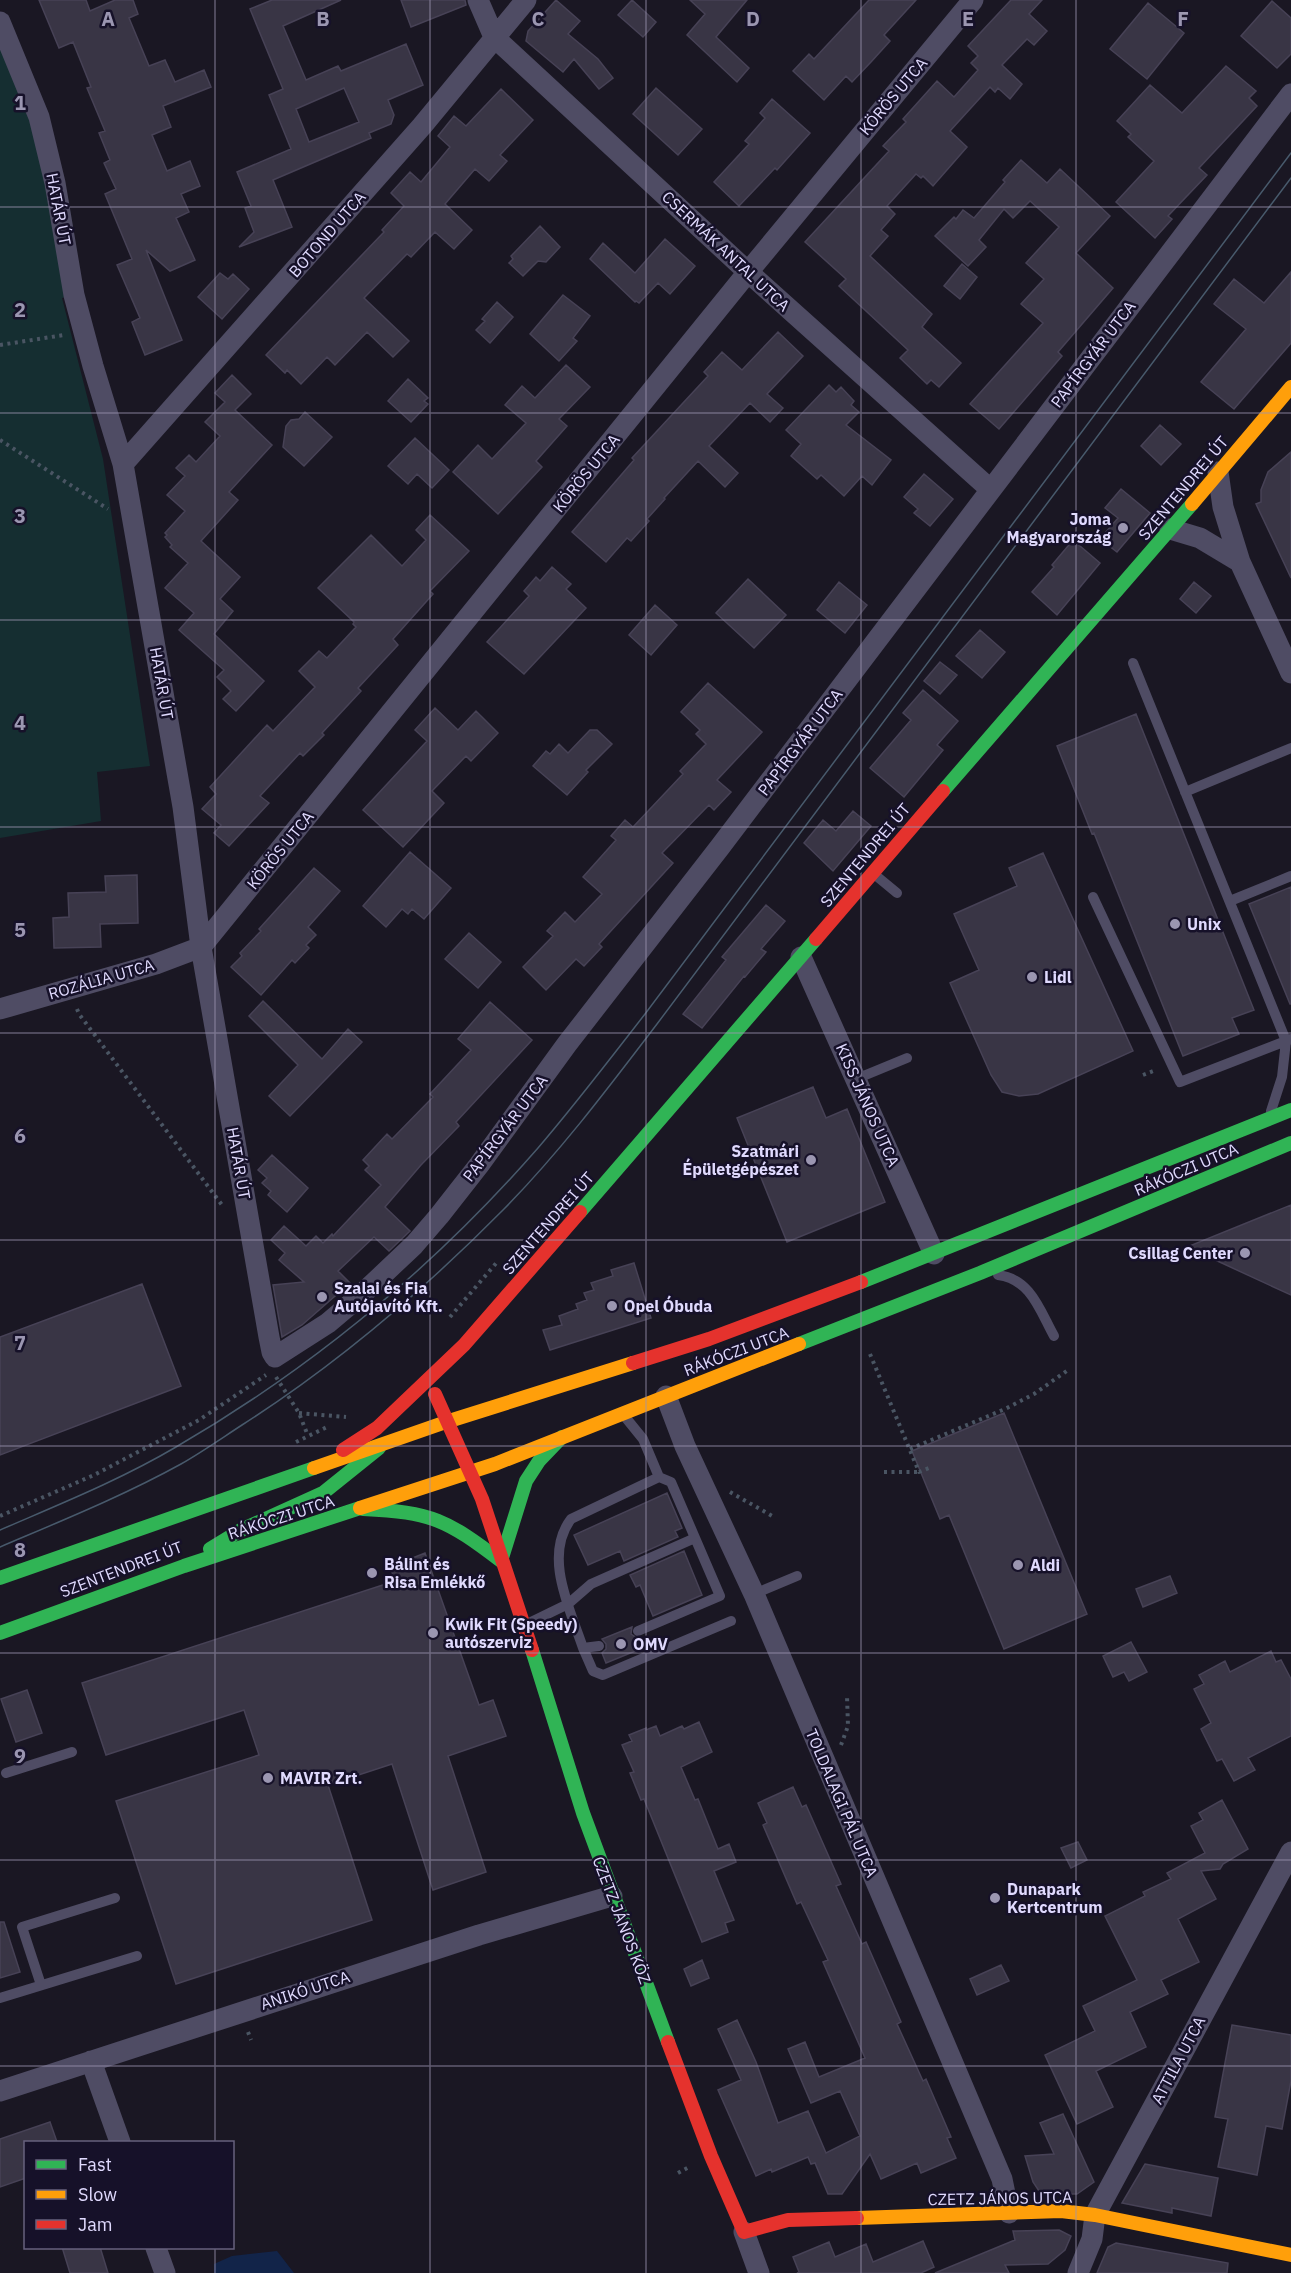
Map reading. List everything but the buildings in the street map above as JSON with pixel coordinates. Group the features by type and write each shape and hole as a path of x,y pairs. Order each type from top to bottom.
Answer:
{"main road":[{"name":"SZENTENDREI ÚT","path":"0,1578 318,1467 378,1428 464,1345 1291,387"},
{"name":"RÁKÓCZI UTCA","path":"318,1467 446,1422 709,1339 934,1254 1291,1110"},
{"name":"RÁKÓCZI UTCA","path":"184,1566 472,1473 980,1273 1291,1143"},
{"name":"SZENTENDREI ÚT","path":"431,1398 464,1345"},
{"name":"CZETZ JÁNOS KÖZ","path":"431,1398 472,1473 612,1896 711,2156 744,2232"},
{"name":"SZENTENDREI ÚT","path":"0,1633 184,1566 241,1530 323,1493 381,1446 404,1424"},
{"path":"363,1509 424,1514 440,1520 501,1561 526,1481 539,1461 562,1437"},
{"name":"CZETZ JÁNOS UTCA","path":"744,2232 765,2224 788,2220 1061,2211 1095,2215 1291,2255"}],"street":[{"name":"CSERMÁK ANTAL UTCA","path":"478,0 494,37 748,272 990,489"},
{"name":"BOTOND UTCA","path":"123,464 422,126 526,0"},
{"name":"KÖRÖS UTCA","path":"201,947 748,272 973,0"},
{"name":"HATÁR ÚT","path":"0,22 39,117 55,183 74,295 123,464 183,807 201,947 270,1345 275,1357"},
{"name":"PAPÍRGYÁR UTCA","path":"275,1357 328,1323 360,1296 414,1245 439,1216 567,1044 720,847 1291,94"},
{"path":"1218,472 1223,507 1240,562 1291,673"},
{"path":"1170,529 1200,538 1240,562"},
{"name":"ROZÁLIA UTCA","path":"0,1009 156,964 201,947"},
{"name":"KISS JÁNOS UTCA","path":"801,957 934,1254"},
{"name":"TOLDALAGI PÁL UTCA","path":"666,1396 697,1472 754,1594 1002,2180 1009,2213"},
{"name":"ATTILA UTCA","path":"1078,2273 1092,2239 1095,2215 1291,1852"},
{"name":"ANIKÓ UTCA","path":"0,2091 468,1939 612,1896"},
{"path":"92,2061 120,2141"},
{"name":"CZETZ JÁNOS KÖZ","path":"744,2232 759,2273"},
{"path":"157,2249 165,2273"}],"lane":[{"path":"1133,663 1288,1040 1282,1077 1269,1119"},
{"path":"1185,792 1291,748"},
{"path":"872,872 897,893"},
{"path":"1230,901 1291,876"},
{"path":"1093,897 1180,1082 1288,1040"},
{"path":"856,1079 907,1058"},
{"path":"980,1273 1007,1276 1030,1290 1054,1336"},
{"path":"622,1413 643,1438 658,1477"},
{"path":"638,1630 720,1596 671,1482 658,1477 571,1519 559,1542 557,1560 568,1604 582,1648 593,1671 603,1675 731,1621"},
{"path":"524,1625 568,1604 591,1584 695,1538"},
{"path":"754,1594 797,1576"},
{"path":"582,1648 599,1646"},
{"path":"6,1773 72,1752"},
{"path":"41,1985 22,1927 115,1898"},
{"path":"0,1998 137,1956"}],"path":[{"path":"0,345 84,332"},
{"path":"0,440 120,517 132,514"},
{"path":"71,987 79,1014 225,1208 248,1215"},
{"path":"870,1354 919,1472"},
{"path":"909,1449 1005,1409 1034,1394 1068,1370"},
{"path":"0,1516 94,1474 200,1420 272,1371 299,1413 308,1436"},
{"path":"299,1413 348,1417 338,1422"},
{"path":"288,1447 328,1426"},
{"path":"884,1472 919,1472 929,1468"},
{"path":"697,1472 774,1517"},
{"path":"826,1765 836,1759 848,1726 847,1696"}],"green space":[{"path":"0,28 39,117 74,295 62,298 103,459 150,766 97,772 101,821 0,838"}],"water":[{"path":"277,2251 294,2273 214,2273 214,2264 232,2256"}],"tram line":[{"path":"0,1530 90,1491 155,1459 275,1384 323,1349 414,1274 498,1192 552,1132 645,1014 1291,153"},
{"path":"0,1547 92,1508 159,1476 197,1455 278,1401 346,1351 412,1297 525,1187 584,1119 657,1024 1291,178"}],"traffic: fast":[{"path":"943,791 1192,504"},
{"path":"580,1212 816,939"},
{"path":"861,1282 1291,1110"},
{"path":"799,1344 980,1273 1291,1143"},
{"path":"501,1561 526,1481 539,1461 562,1437"},
{"path":"210,1549 241,1530 323,1493 379,1448"},
{"path":"0,1578 314,1468"},
{"path":"0,1633 184,1566 360,1508"},
{"path":"363,1509 406,1513 438,1521 452,1527 501,1561"},
{"path":"532,1650 583,1813 668,2042"}],"traffic: slow":[{"path":"1192,504 1291,387"},
{"path":"360,1508 495,1464 799,1344"},
{"path":"314,1468 446,1422 633,1363"},
{"path":"857,2218 1061,2211 1095,2215 1291,2255"}],"traffic: jam":[{"path":"816,939 943,791"},
{"path":"343,1450 377,1428 464,1345 580,1212"},
{"path":"633,1363 709,1339 861,1282"},
{"path":"435,1394 482,1499 532,1650"},
{"path":"668,2042 711,2156 744,2232 788,2220 857,2218"}],"place":[{"name":"Joma Magyarország","path":"1123,528"},
{"name":"Unix","path":"1175,924"},
{"name":"Lidl","path":"1032,977"},
{"name":"Szatmári Épületgépészet","path":"811,1160"},
{"name":"Csillag Center","path":"1245,1253"},
{"name":"Szalai és Fia Autójavító Kft.","path":"322,1297"},
{"name":"Opel Óbuda","path":"612,1306"},
{"name":"Aldi","path":"1018,1565"},
{"name":"Bálint és Risa Emlékkő","path":"372,1573"},
{"name":"Kwik Fit (Speedy) autószerviz","path":"433,1633"},
{"name":"OMV","path":"621,1644"},
{"name":"MAVIR Zrt.","path":"268,1778"},
{"name":"Dunapark Kertcentrum","path":"995,1898"}]}
